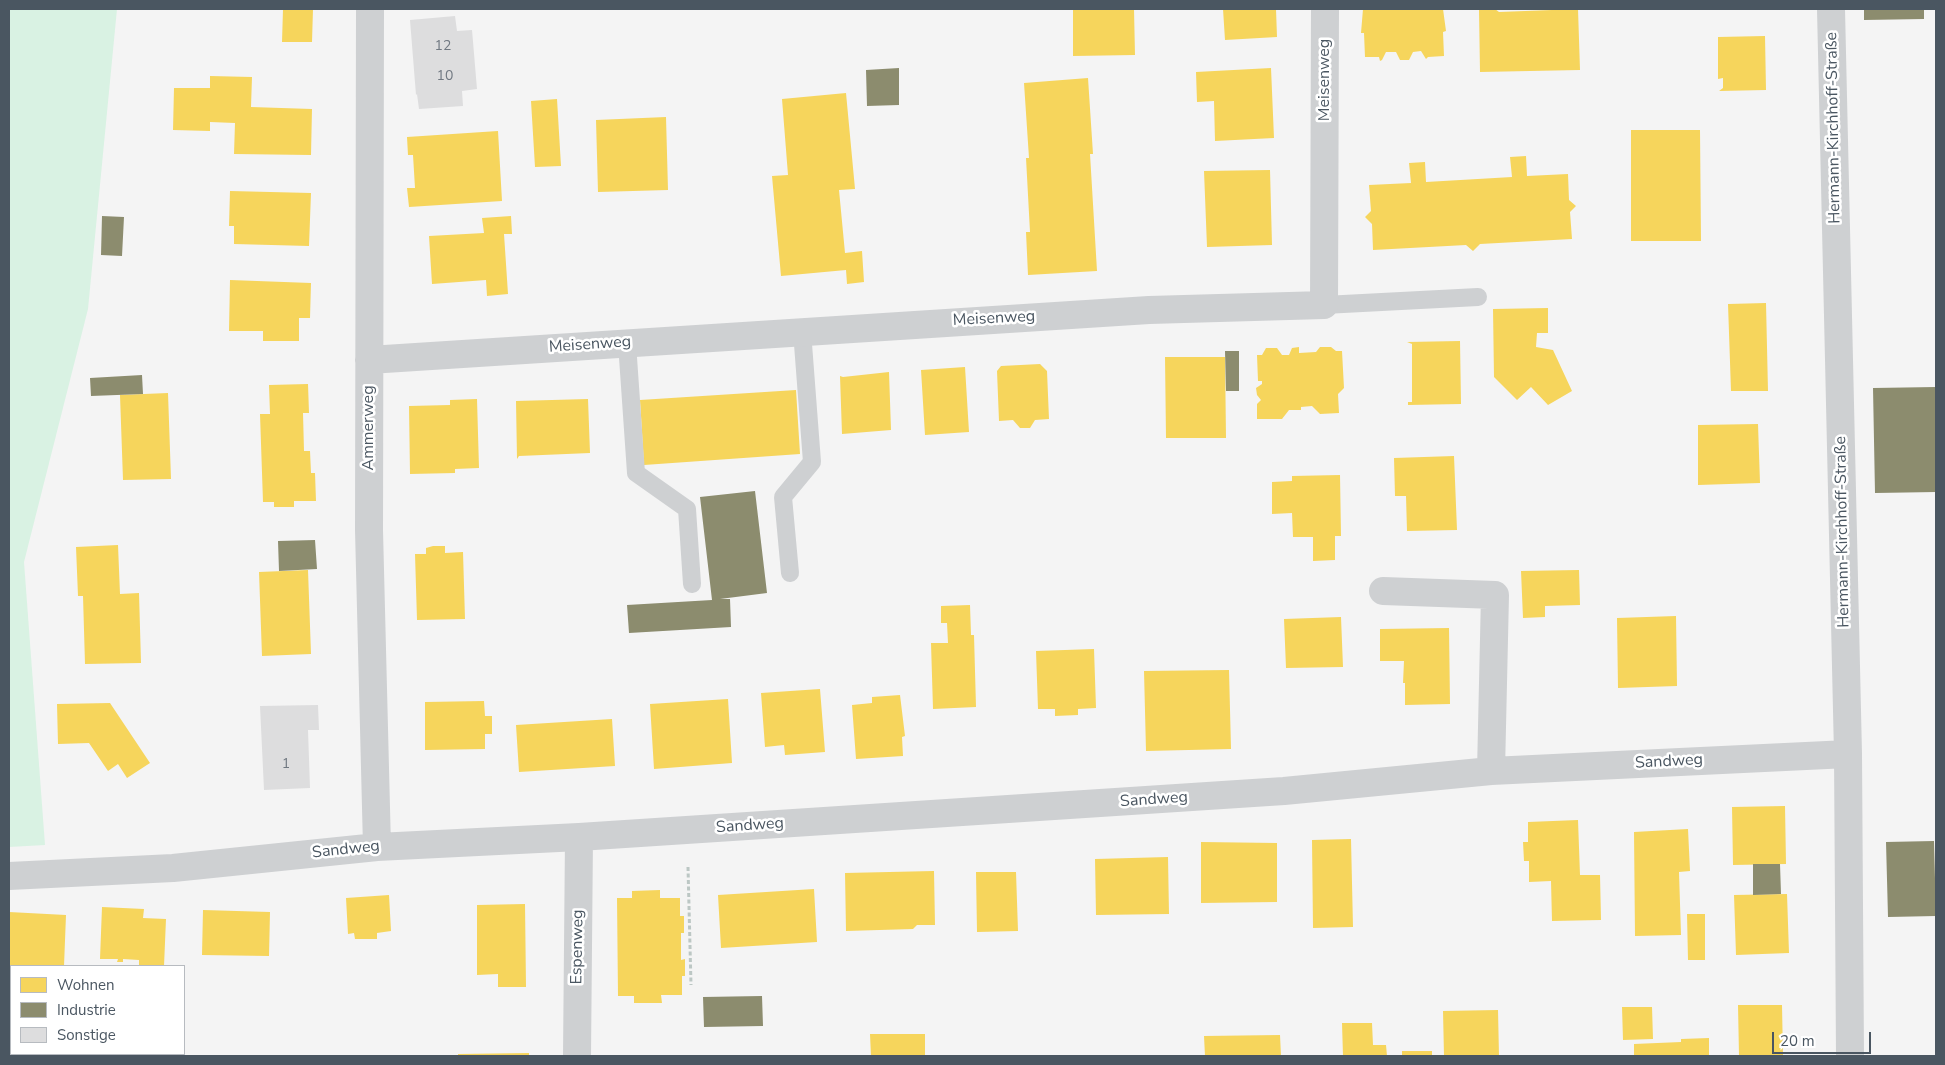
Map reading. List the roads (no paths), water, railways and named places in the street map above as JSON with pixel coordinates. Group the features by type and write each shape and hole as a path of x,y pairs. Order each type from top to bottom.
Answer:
{"street":[{"name":"Ammerweg","path":"370,9 369,530 377,847"},
{"name":"Meisenweg","path":"369,360 1149,310 1324,305 1325,9"},
{"name":"Hermann-Kirchhoff-Straße","path":"1831,9 1848,754 1850,1056"},
{"path":"1383,591 1495,595 1491,771"},
{"name":"Sandweg","path":"9,876 173,868 377,847 579,837 1284,791 1491,771 1848,754"},
{"name":"Espenweg","path":"577,1056 579,837"}],"lane":[{"path":"1324,305 1478,297"},
{"path":"790,573 782,497 812,462 802,331"},
{"path":"628,342 636,473 687,510 692,584"}]}
